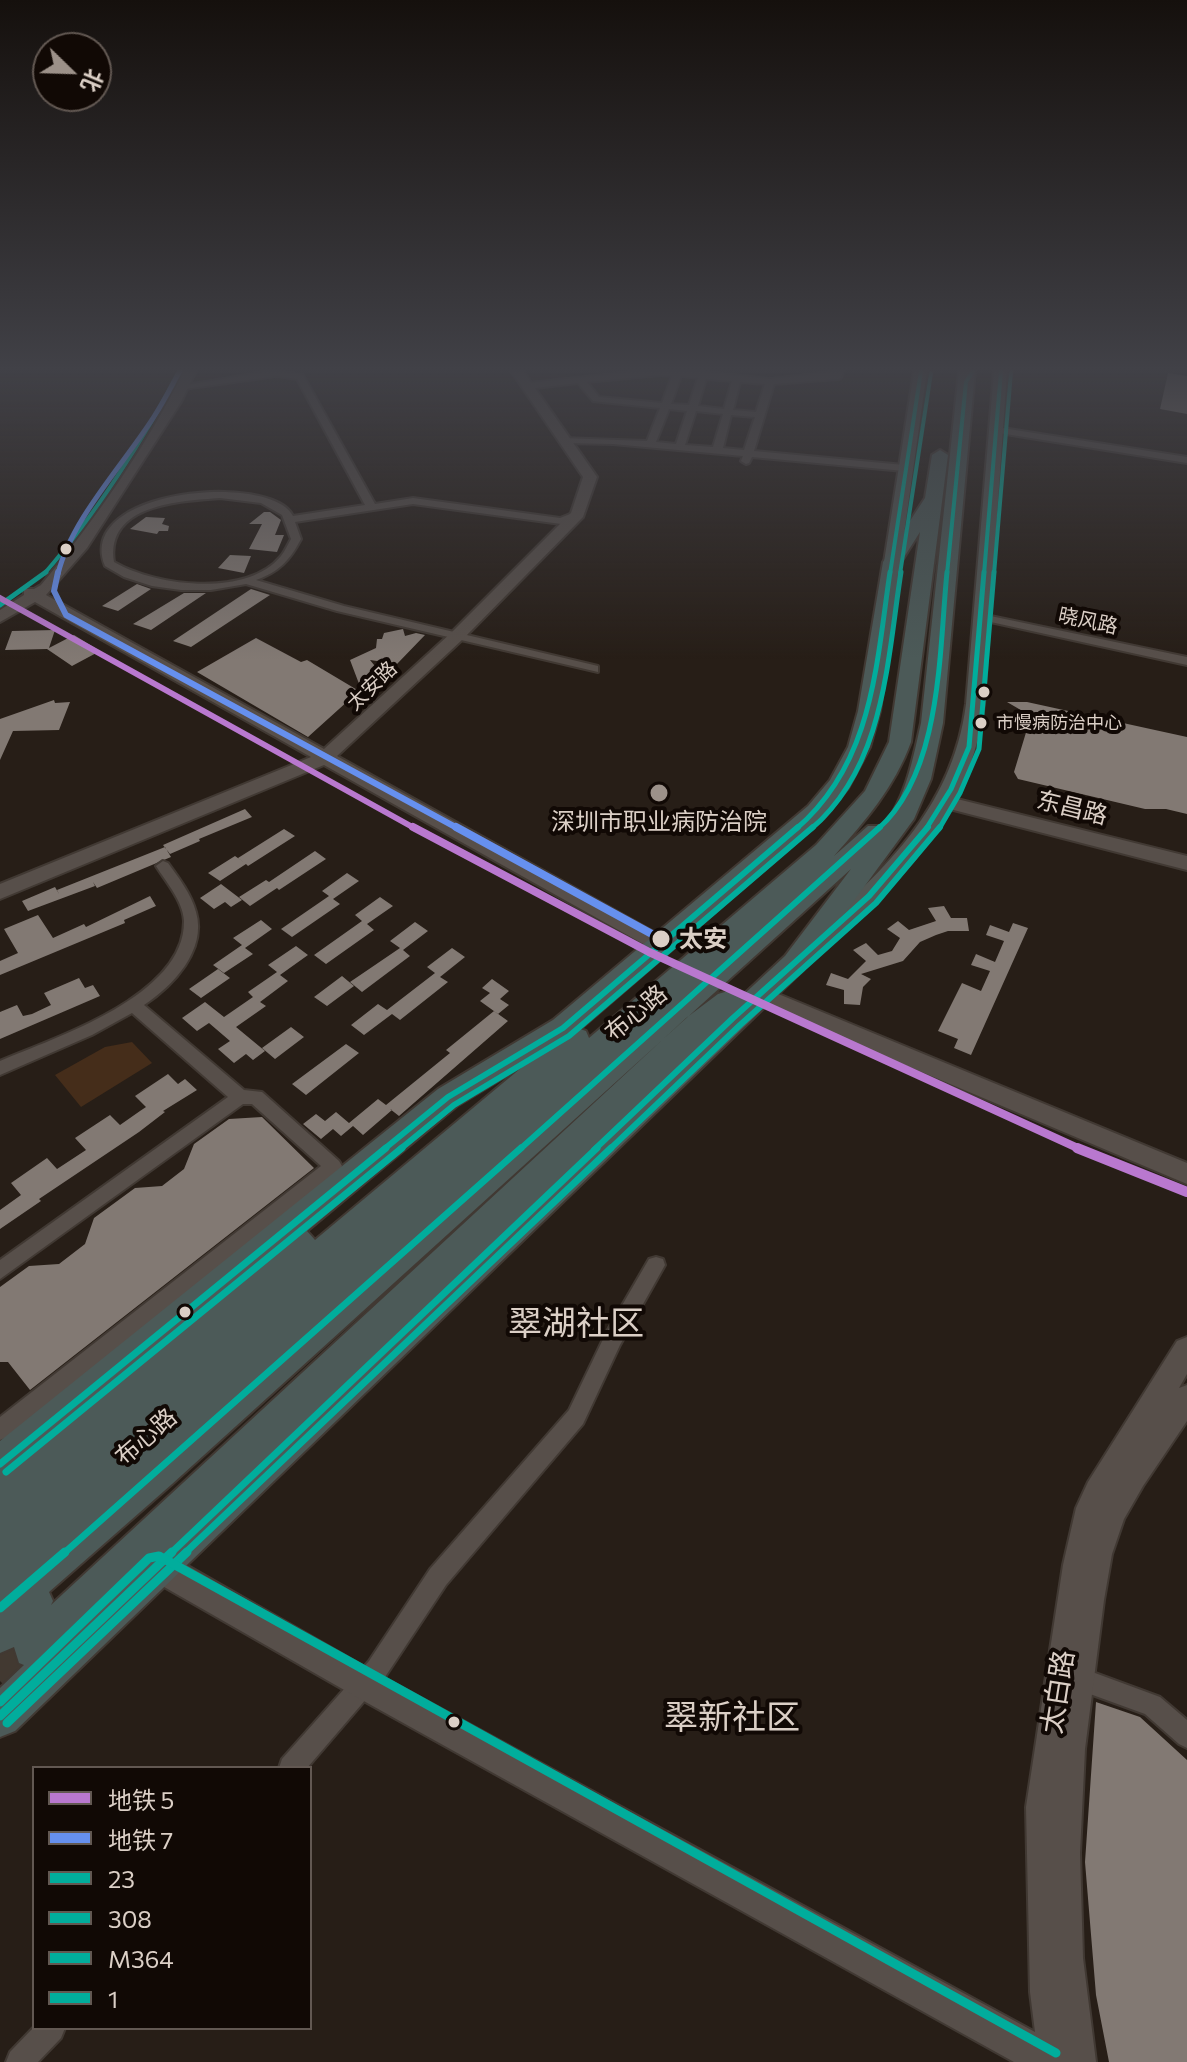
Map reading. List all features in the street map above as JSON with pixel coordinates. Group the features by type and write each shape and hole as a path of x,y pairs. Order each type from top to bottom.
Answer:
{"highway":[{"name":"布心路","path":"77,1532 843,835 874,796 895,757 904,726 940,467"},
{"name":"布心路","path":"794,963 892,836 914,795 934,709 952,467"},
{"path":"4,1444 448,1097 540,1044 801,827 826,802 845,775 859,747 869,711 892,562 935,494"},
{"path":"0,1532 844,805 869,767 887,718 912,669"},
{"name":"布心路","path":"77,1532 159,1471 871,838 906,793 925,753"},
{"path":"16,1641 696,1026 740,991 794,963"},
{"path":"0,1716 794,963"},
{"path":"0,1495 476,1097 585,1031"},
{"path":"0,1564 77,1532"},
{"path":"0,1608 77,1532"},
{"path":"16,1641 77,1532"}],"main road":[{"path":"794,963 885,878 920,839 945,802 969,747 993,467"},
{"path":"892,562 904,468"}],"street":[{"path":"0,610 32,594 124,467"},
{"path":"0,617 56,578 103,513 130,467"},
{"path":"350,467 372,508"},
{"name":"太安路","path":"0,892 325,758 457,636 578,514 590,477 583,467"},
{"path":"892,467 904,468"},
{"path":"220,495 273,503 290,520 296,539 288,557 273,571 246,580 179,586 135,579 109,564 106,554 109,542 128,514 145,505 220,495"},
{"path":"290,520 413,501 561,521 578,514"},
{"path":"103,513 128,514"},
{"path":"246,580 341,609 594,669"},
{"path":"32,594 661,945"},
{"name":"晓风路","path":"981,617 1187,661"},
{"name":"东昌路","path":"945,802 1187,863"},
{"path":"0,1068 134,1005 174,971 190,946 191,919 180,893 163,866"},
{"path":"759,994 1187,1174"},
{"path":"134,1005 240,1097"},
{"path":"0,1271 240,1097 256,1097 333,1166 4,1444"},
{"path":"293,1766 364,1684 438,1577 576,1417 613,1339 656,1265"},
{"name":"太白路","path":"1054,2062 1048,1992 1043,1807 1078,1565 1091,1508 1098,1492 1187,1350"},
{"name":"太白路","path":"1077,2062 1064,1962 1062,1868 1065,1776 1076,1678 1097,1553 1107,1522 1123,1487 1187,1398"},
{"path":"156,1565 364,1684 1054,2062"},
{"path":"1076,1678 1152,1705 1187,1736"},
{"path":"20,2062 49,2030"}],"shaded area":[{"path":"132,1042 152,1063 81,1107 55,1075 105,1047"}],"building":[{"path":"264,512 270,512 281,520 275,535 284,535 277,552 249,549 262,524 249,524"},
{"path":"146,517 165,518 162,524 169,526 168,531 157,534 130,529"},
{"path":"230,555 251,556 244,573 218,568"},
{"path":"137,584 151,589 118,611 102,606"},
{"path":"251,589 270,595 191,647 173,641"},
{"path":"184,593 206,593 151,630 133,624"},
{"path":"403,629 405,636 416,633 425,635 397,664 370,660 387,681 367,683 361,689 350,660 376,648 377,639 382,639 384,633"},
{"path":"55,630 49,648 74,635 100,651 72,666 47,649 5,650 12,631"},
{"path":"256,638 301,662 307,660 359,691 308,737 197,672"},
{"path":"54,700 55,703 70,702 59,730 13,731 0,760 0,719"},
{"path":"1007,702 1027,702 1187,737 1187,814 1166,809 1145,809 1018,779 1014,772 1031,716"},
{"path":"245,809 252,817 200,841 170,854 163,845"},
{"path":"284,829 295,836 248,866 246,864 220,881 208,873 235,856 245,863 238,858"},
{"path":"165,847 171,857 97,888 93,882 95,886 28,911 22,901 55,887 59,894 57,890"},
{"path":"315,851 326,859 250,906 239,897 266,880 269,882"},
{"path":"347,873 359,881 333,899 340,904 292,937 281,929 329,896 322,891"},
{"path":"221,884 242,900 231,907 225,902 214,909 200,898"},
{"path":"150,896 156,906 124,920 125,923 0,975 0,961 18,953 4,929 38,915 53,938 84,924 86,927"},
{"path":"380,897 393,906 367,924 374,930 326,964 314,955 362,921 355,915"},
{"path":"944,906 951,918 967,918 969,931 948,931 936,935 920,942 903,961 861,974 871,979 863,987 860,1005 844,1004 844,990 826,985 831,973 848,979 866,961 853,950 866,943 878,955 892,951 900,938 887,929 898,921 909,930 936,921 928,908"},
{"path":"261,920 272,929 245,948 253,954 224,973 213,965 242,945 233,938"},
{"path":"415,922 428,931 403,950 410,956 362,992 350,982 400,948 390,941"},
{"path":"1013,923 1028,928 971,1055 954,1048 958,1039 938,1031 962,983 981,991 990,971 971,965 976,954 995,962 1004,941 986,935 990,925 1009,932"},
{"path":"296,946 308,955 280,975 288,981 260,1002 266,1006 236,1027 265,1051 253,1060 246,1054 234,1063 218,1049 230,1041 209,1023 197,1031 182,1018 205,1002 224,1017 253,997 248,992 277,972 268,965"},
{"path":"452,948 465,957 440,977 448,982 400,1020 392,1014 364,1035 351,1025 378,1004 387,1010 435,973 427,967"},
{"path":"218,969 230,978 201,998 189,989"},
{"path":"342,976 354,986 327,1006 314,997"},
{"path":"79,978 85,988 93,985 100,996 0,1039 0,1012 17,1005 23,1016 32,1014 51,1005 44,993"},
{"path":"492,979 509,991 500,999 509,1005 498,1014 480,1001 490,993 482,988"},
{"path":"494,1011 508,1021 399,1116 392,1110 363,1135 353,1126 341,1136 333,1129 321,1139 303,1124 316,1114 325,1121 336,1112 349,1123 378,1099 386,1105 450,1053 446,1050"},
{"path":"291,1027 304,1037 275,1059 262,1048"},
{"path":"346,1044 359,1053 306,1095 292,1084"},
{"path":"168,1074 178,1084 185,1079 197,1090 163,1111 139,1132 0,1229 0,1210 21,1195 11,1183 47,1158 57,1169 86,1150 75,1138 110,1115 120,1125 146,1107 135,1096"},
{"path":"262,1117 314,1168 30,1390 8,1362 0,1362 0,1287 29,1266 59,1264 85,1244 94,1218 135,1188 162,1186 184,1169 194,1144 229,1119"},
{"path":"1096,1702 1140,1717 1187,1760 1187,2062 1109,2062 1096,1995 1085,1862"}],"tunnel":[{"path":"0,1681 33,1649"}],"metro line":[{"name":"7","path":"118,467 96,498 61,561 54,591 66,615 661,939"},
{"name":"5","path":"0,598 418,830 649,952 1057,1140 1187,1192"}],"transit line":[{"name":"1","path":"0,605 39,580 72,542 120,467"},
{"name":"23","path":"0,1464 448,1097 563,1028 816,812 848,764 869,711 906,467"},
{"name":"308","path":"6,1472 454,1105 569,1036 824,818 857,769 879,714 917,467"},
{"name":"M364","path":"0,1608 159,1471 885,823 913,780 932,723 958,467"},
{"name":"23","path":"0,1716 733,1018 869,896 928,827 951,789 969,747 993,467"},
{"name":"308","path":"7,1723 740,1025 876,903 937,832 960,793 979,749 1003,467"},
{"name":"1","path":"0,1702 149,1558 159,1556 1056,2053"}],"place":[{"name":"市慢病防治中心","path":"981,723"},
{"name":"深圳市职业病防治院","path":"659,793"},
{"name":"太安","path":"661,939"}],"district":[{"name":"翠湖社区","path":"576,1324"},
{"name":"翠新社区","path":"732,1718"}]}
